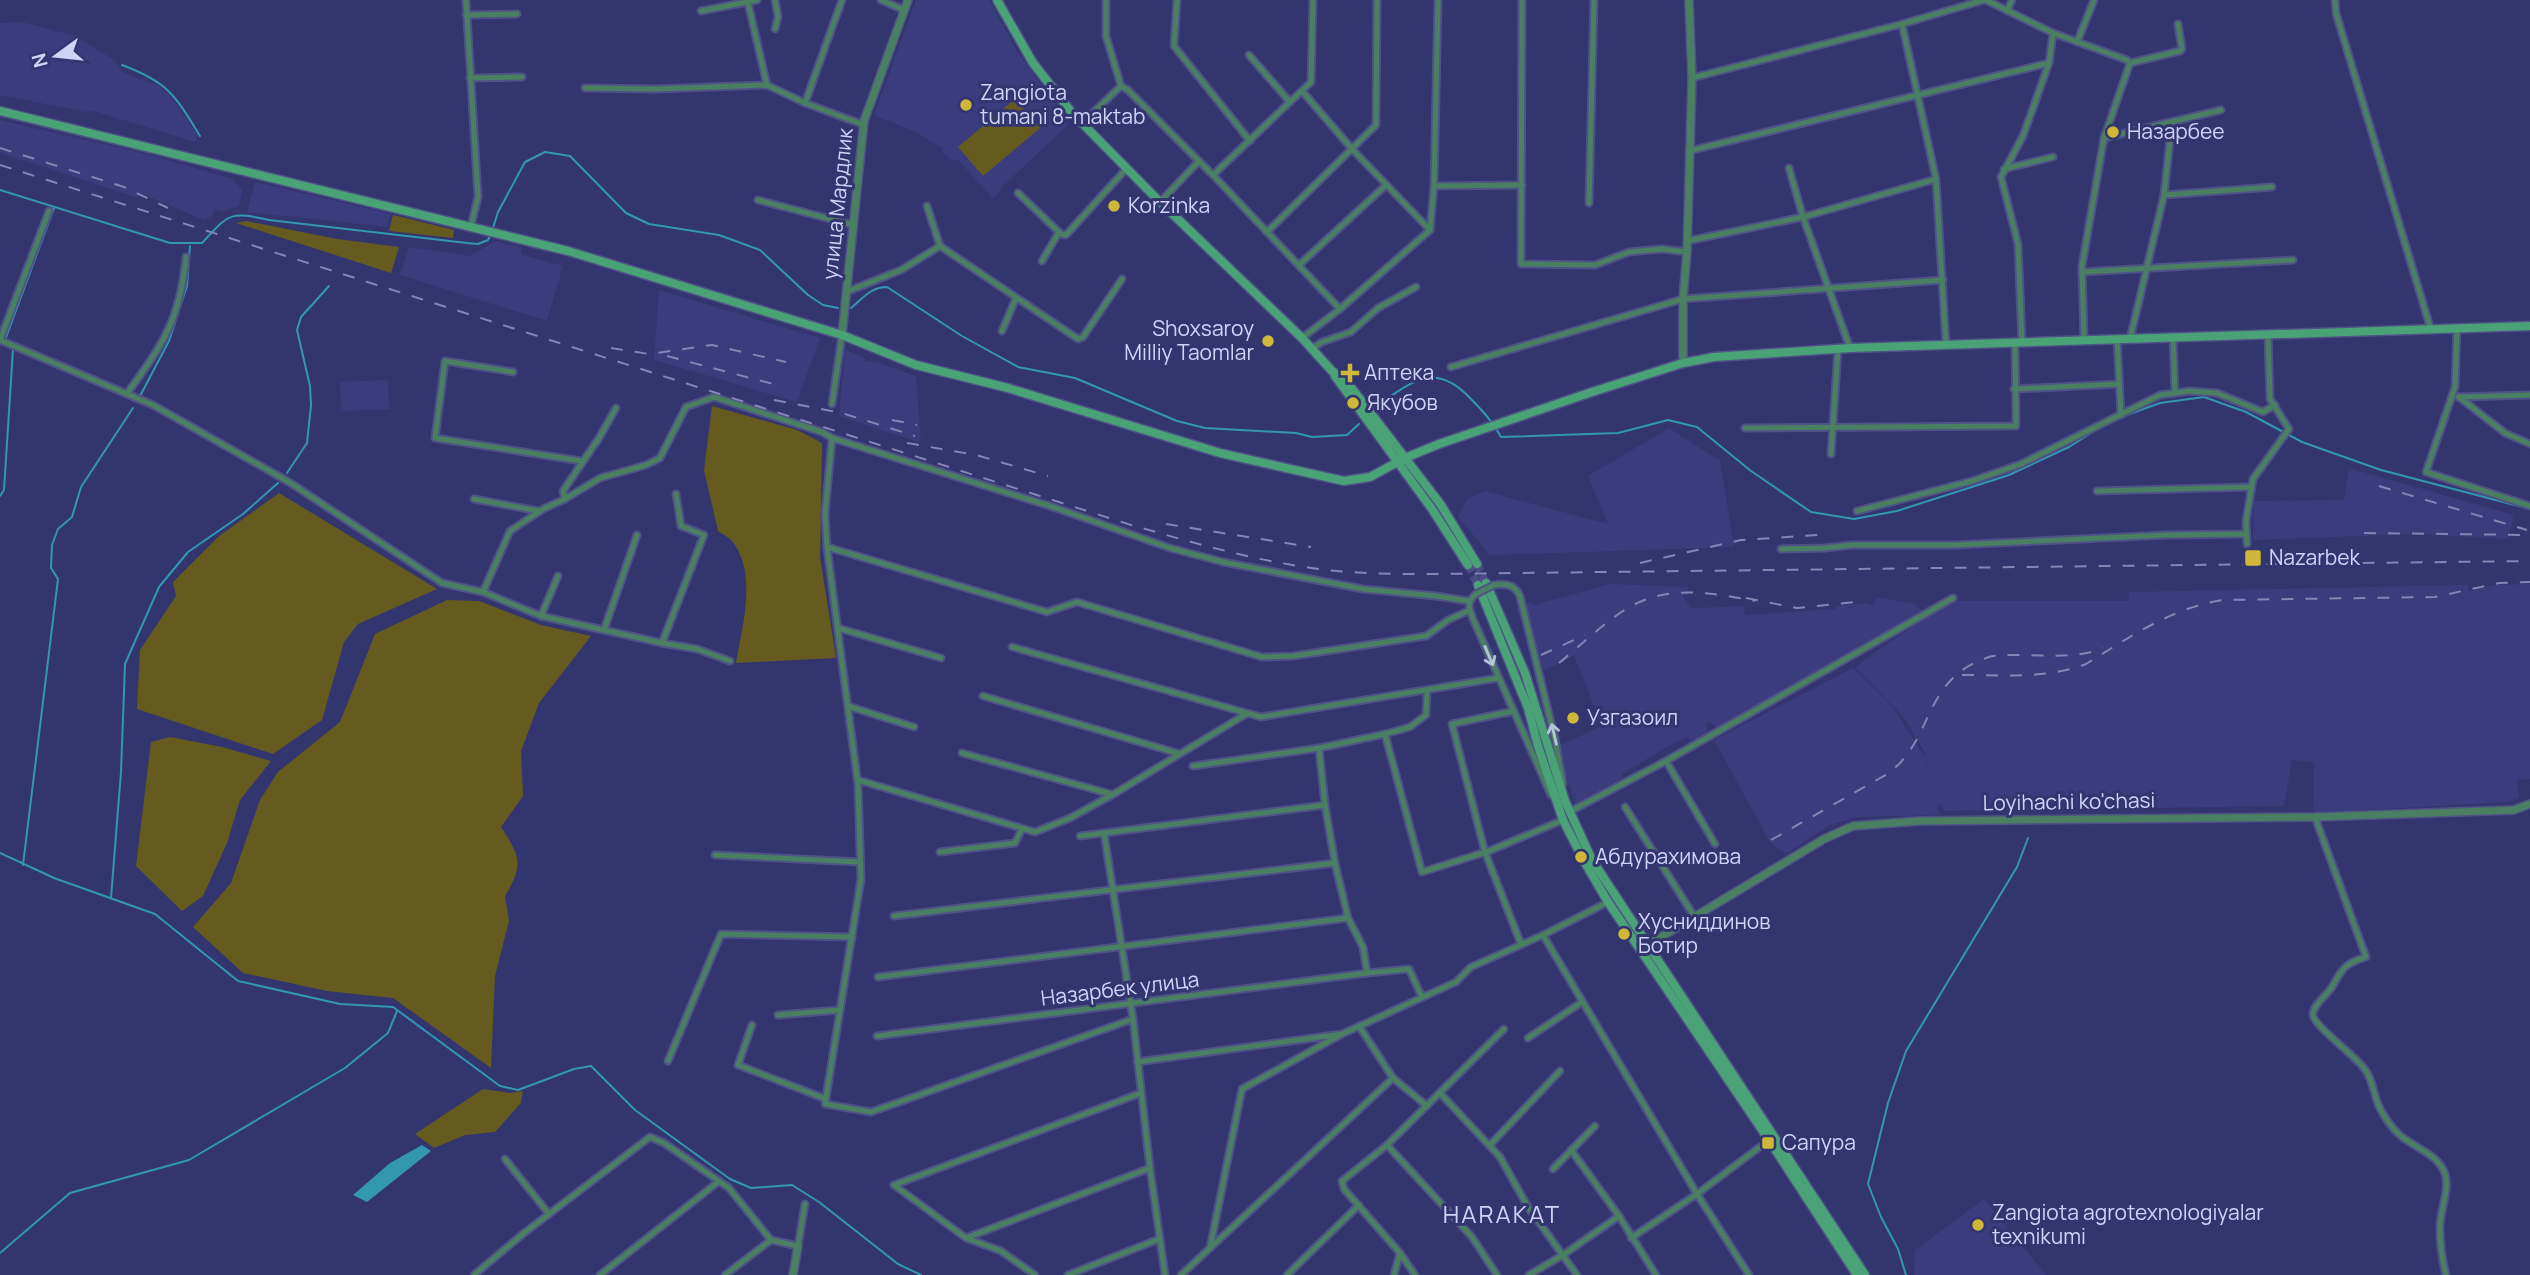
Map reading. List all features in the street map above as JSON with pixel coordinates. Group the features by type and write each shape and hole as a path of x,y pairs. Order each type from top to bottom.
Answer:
{"main road":[{"path":"997,0 1033,63 1082,124 1302,338 1332,371 1347,382 1402,460 1459,532 1473,564"},
{"path":"0,111 251,175 483,228 616,264 842,335 916,365 1008,388 1220,453 1327,479 1359,480 1370,477 1402,460 1502,422 1683,363 1746,354 1850,348 2530,326"},
{"path":"1484,587 1561,803 1563,820 1584,861 1608,902 1644,947 1857,1270"},
{"path":"1561,803 1569,811 1598,869 1644,947 1769,1140 1857,1270 1865,1275"}],"street":[{"path":"466,0 478,197 471,226"},
{"path":"701,11 757,0"},
{"path":"775,0 779,17 775,29"},
{"path":"805,103 842,0"},
{"path":"881,0 904,10"},
{"name":"улица Мардлик","path":"842,335 864,125 908,0"},
{"path":"1106,0 1106,36 1121,86 1213,175 1340,309"},
{"path":"1177,0 1174,46 1250,141"},
{"path":"1213,175 1311,82 1313,0"},
{"path":"1267,232 1376,125 1377,0"},
{"path":"1302,338 1340,309 1430,230 1434,186 1438,0"},
{"path":"1522,0 1521,264 1595,265 1629,252 1662,249 1687,252"},
{"path":"1589,203 1594,0"},
{"path":"1683,363 1692,78 1689,0"},
{"path":"1692,78 1985,0 2053,33 2130,63"},
{"path":"2007,11 2012,0"},
{"path":"2077,42 2094,0"},
{"path":"2334,0 2431,330"},
{"path":"748,2 767,85"},
{"path":"466,15 517,14"},
{"path":"1902,24 1936,178 1946,345"},
{"path":"2130,63 2180,51 2182,49 2178,24"},
{"path":"1745,428 2015,426 2014,389 2019,342 2018,244 2001,177 2023,136 2049,64 2053,33"},
{"path":"1249,55 1290,102"},
{"path":"2084,340 2082,272 2104,138 2130,63"},
{"path":"1689,152 2049,64"},
{"path":"470,78 522,77"},
{"path":"586,88 656,89 767,85 805,103 864,125"},
{"path":"1082,124 1121,86"},
{"path":"1302,91 1352,149 1430,230"},
{"path":"2104,138 2221,110"},
{"path":"2130,339 2164,195 2172,122"},
{"path":"2004,169 2053,157"},
{"path":"1160,202 1199,161"},
{"path":"1789,168 1802,218 1850,348"},
{"path":"1017,193 1059,232 1066,235 1126,169"},
{"path":"1687,241 1802,218 1936,178"},
{"path":"1299,265 1386,185"},
{"path":"1434,186 1522,185"},
{"path":"2164,195 2272,187"},
{"path":"758,200 853,225"},
{"path":"927,206 940,246 1081,339 1122,279"},
{"path":"49,211 0,340 128,392 289,482 442,583 483,592 541,616 696,649 730,661"},
{"path":"1042,261 1059,232"},
{"path":"846,292 901,270 940,246"},
{"path":"128,392 155,355 175,317 183,289 186,257"},
{"path":"2082,272 2293,260"},
{"path":"1451,367 1683,299 1943,281"},
{"path":"1312,349 1322,342 1351,332 1378,308 1416,287"},
{"path":"1002,331 1016,298"},
{"path":"2457,329 2455,387 2426,472 2530,506"},
{"path":"832,404 842,335"},
{"path":"2247,544 2250,487 2289,429 2270,399 2268,335"},
{"path":"2173,338 2175,393"},
{"path":"2117,339 2121,415"},
{"path":"1830,454 1838,349"},
{"path":"513,372 445,361 435,438 581,461"},
{"path":"2014,389 2119,384"},
{"path":"1857,511 1972,481 2021,464 2160,395 2206,391 2263,412 2275,405"},
{"path":"2451,397 2530,396"},
{"path":"483,592 510,531 539,511 600,478 646,465 660,458 685,407 714,397 1170,548 1223,562 1363,589 1469,601"},
{"path":"2459,397 2505,433 2530,444"},
{"path":"565,499 563,491 616,408"},
{"path":"832,438 825,514 827,547 858,780 861,879 825,1104 870,1112 1133,1019"},
{"path":"2097,491 2250,487"},
{"path":"662,643 704,535 681,526 676,494"},
{"path":"474,499 539,511"},
{"path":"1780,549 2246,534"},
{"path":"604,630 637,535"},
{"path":"827,547 1047,612 1077,603 1262,657 1293,656 1426,636 1448,620 1470,610"},
{"path":"541,616 558,576"},
{"path":"1469,601 1484,587 1508,585 1520,596 1555,738 1561,803"},
{"path":"1569,811 1666,761 1952,598"},
{"path":"1469,601 1470,610 1498,678 1561,803"},
{"path":"838,628 941,658"},
{"path":"1012,647 1261,717 1498,678"},
{"path":"1193,766 1319,748 1410,727 1426,715 1427,691"},
{"path":"983,696 1177,753"},
{"path":"848,706 915,727"},
{"path":"1514,711 1452,724 1485,852 1521,944"},
{"path":"858,780 1035,832 1070,818 1112,795 1245,714"},
{"path":"1385,734 1422,872 1485,852 1563,820"},
{"path":"1319,748 1335,863 1348,918 1363,947 1367,973"},
{"path":"962,753 1112,795"},
{"path":"1666,761 1715,844"},
{"path":"1080,836 1325,804"},
{"name":"Loyihachi ko'chasi","path":"1644,947 1824,839 1853,826 1919,821 2315,817 2514,810 2530,804"},
{"path":"1625,807 1694,916"},
{"path":"2315,817 2366,957 2351,961 2341,970 2330,991 2317,1004 2313,1019 2364,1067 2371,1079 2378,1103 2399,1135 2431,1156 2443,1169 2446,1183 2440,1226 2446,1275"},
{"path":"940,852 1015,843 1022,829"},
{"path":"1104,833 1133,1019 1165,1275"},
{"path":"715,855 860,862"},
{"path":"894,916 1335,863"},
{"path":"1210,1248 1242,1089 1342,1034 1456,982 1471,967 1608,902"},
{"path":"878,977 1348,918"},
{"path":"668,1061 721,934 852,937"},
{"path":"1543,935 1697,1194 1749,1275"},
{"name":"Назарбек улица","path":"877,1035 1409,969 1422,997"},
{"path":"1528,1038 1582,1002"},
{"path":"778,1015 840,1010"},
{"path":"752,1025 738,1065 826,1099"},
{"path":"1359,1026 1393,1078 1427,1107"},
{"path":"1415,1275 1400,1253 1345,1189 1342,1181 1387,1145 1504,1029"},
{"path":"1137,1062 1342,1034"},
{"path":"1490,1146 1560,1071"},
{"path":"1181,1275 1393,1078"},
{"path":"1035,1275 1001,1251 966,1238 894,1185 1141,1093"},
{"path":"1440,1093 1500,1157 1528,1207 1577,1275"},
{"path":"1553,1169 1595,1126"},
{"path":"474,1275 650,1137 664,1143 729,1188 771,1240 798,1246"},
{"path":"1631,1238 1697,1194 1769,1140"},
{"path":"1387,1145 1472,1237 1497,1275"},
{"path":"1571,1150 1619,1216 1656,1275"},
{"path":"505,1159 549,1214"},
{"path":"966,1238 1150,1168"},
{"path":"600,1275 718,1182"},
{"path":"793,1275 805,1204"},
{"path":"1287,1275 1359,1205"},
{"path":"1529,1275 1619,1216"},
{"path":"1068,1275 1159,1239"},
{"path":"725,1275 771,1240"},
{"path":"1394,1275 1400,1253"},
{"path":"1846,1275 1857,1270"}],"shaded area":[{"name":"Zangiota tumani 8-maktab","path":"916,0 989,0 1017,51 1069,124 1005,184 993,199 958,160 950,159 942,152 943,149 916,132 874,115"},
{"path":"22,22 76,36 114,60 123,72 157,85 171,96 198,136 195,142 94,111 86,112 0,95 0,23"},
{"path":"1015,99 1040,128 983,176 958,147"},
{"path":"0,120 146,154 233,179 242,190 239,206 223,212 214,209 212,216 204,220 142,194 138,198 0,153"},
{"path":"255,182 391,214 387,227 247,212"},
{"path":"393,215 454,230 453,238 389,231"},
{"path":"246,221 337,239 399,247 391,273 236,223"},
{"path":"496,241 521,247 521,254 563,266 547,321 400,275 409,247 470,256"},
{"path":"659,290 820,338 797,402 654,360"},
{"path":"845,350 864,357 865,361 877,362 916,376 921,443 839,416"},
{"path":"388,380 389,409 341,411 340,382"},
{"path":"712,406 797,430 822,443 820,557 836,658 736,663 744,617 746,584 740,554 731,540 718,531 704,470"},
{"path":"1669,428 1720,461 1734,547 1490,555 1458,517 1466,500 1485,491 1608,524 1588,476"},
{"path":"2349,468 2514,515 2508,539 2414,534 2253,540 2254,501 2344,500"},
{"path":"279,493 437,589 358,624 344,642 322,720 273,754 137,709 140,650 176,596 173,582 218,537"},
{"path":"1610,584 1688,587 1689,595 1682,596 1692,608 1744,606 1745,615 1836,609 1836,606 1865,603 1873,605 1876,597 1916,604 1922,611 1718,728 1710,722 1706,723 1707,733 1690,741 1688,737 1665,748 1576,805 1556,747 1602,726 1574,656 1544,670 1516,610 1530,602 1534,605"},
{"path":"2530,584 2530,779 2517,780 2519,798 2508,802 2313,813 2314,762 2292,760 2284,806 1944,811 1942,804 1937,805 1940,815 1857,817 1830,825 1786,854 1770,842 1714,740 1853,668 1892,706 1925,757 1928,768 1925,753 1903,716 1856,669 1861,662 1950,601 2129,601 2129,592 2460,585 2468,585 2469,592 2493,585"},
{"path":"447,600 479,601 541,625 591,636 539,703 521,751 523,796 501,827 516,853 517,868 505,896 509,921 495,976 491,1068 393,998 327,991 243,973 193,927 231,883 260,800 278,772 340,722 375,634"},
{"path":"170,737 222,747 271,761 240,800 227,843 203,896 182,911 136,866 151,742"},
{"path":"483,1089 510,1093 523,1091 521,1103 495,1132 465,1135 434,1148 415,1134"},
{"name":"Zangiota agrotexnologiyalar texnikumi","path":"1984,1199 2046,1275 1914,1275 1915,1250"}],"water":[{"path":"422,1145 431,1151 367,1202 353,1195 390,1163"}],"waterway":[{"path":"122,65 138,71 169,92 200,136"},
{"path":"493,228 498,212 525,162 545,152 570,156 626,213 649,224 719,235 760,250 808,295 823,305 838,308"},
{"path":"0,190 170,243 202,243 224,221 237,216 478,244 488,240 490,236"},
{"path":"5,340 54,208"},
{"path":"140,396 169,341 187,286 190,246"},
{"path":"287,473 307,443 311,405 310,386 297,330 301,317 329,286"},
{"path":"851,308 872,291 887,287 962,336 1018,367 1075,378 1177,421 1205,428 1296,433 1312,437 1347,435 1359,424"},
{"path":"0,496 4,490 13,349"},
{"path":"1385,400 1408,385 1428,378 1438,378 1459,388 1492,423"},
{"path":"2116,419 2160,403 2204,397 2246,412 2302,442 2381,470 2530,509"},
{"path":"23,865 58,579 51,568 52,545 58,529 72,517 81,487 133,408"},
{"path":"1495,427 1501,437 1618,433 1668,420 1697,427 1751,471 1811,512 1854,519 1897,511 2009,475 2069,447 2102,426"},
{"path":"111,898 121,772 125,664 159,587 188,552 243,514 278,483"},
{"path":"1906,1275 1898,1249 1868,1184 1888,1103 1906,1051 2017,867 2028,838"},
{"path":"0,853 54,878 155,914 238,981 340,1004 393,1007 500,1086 518,1090 574,1069 591,1066 635,1110 730,1179 751,1188 792,1185 819,1202 898,1264 921,1275"},
{"path":"0,1253 70,1193 189,1160 345,1068 388,1033 397,1011"}],"tunnel":[{"path":"1477,564 1486,583"},
{"path":"1468,565 1478,585"}],"railway":[{"path":"0,148 124,187 168,208"},
{"path":"0,165 1128,524 1238,554 1305,567 1386,574 1434,574 2530,561"},
{"path":"611,348 649,354 712,345 786,362"},
{"path":"667,356 777,385"},
{"path":"774,400 842,413 915,436"},
{"path":"892,420 917,425"},
{"path":"907,443 976,455 1048,476"},
{"path":"2379,486 2527,530"},
{"path":"1166,524 1311,547"},
{"path":"2364,533 2530,535"},
{"path":"1640,563 1741,540 1818,535"},
{"path":"1962,675 2025,675 2071,669 2086,664 2168,617 2223,600 2435,597 2499,583 2530,582"},
{"path":"1559,663 1631,606 1655,596 1698,593 1755,601"},
{"path":"1746,598 1797,608 1856,602"},
{"path":"1541,655 1585,635"},
{"path":"1771,840 1889,773 1904,759 1915,743 1939,695 1965,668 1994,656 2072,655 2103,648"}],"place":[{"name":"Zangiota tumani 8-maktab","path":"966,105"},
{"name":"Назарбее","path":"2113,132"},
{"name":"Korzinka","path":"1114,206"},
{"name":"Shoxsaroy Milliy Taomlar","path":"1268,341"},
{"name":"Аптека","path":"1350,373"},
{"name":"Якубов","path":"1353,403"},
{"name":"Nazarbek","path":"2253,558"},
{"name":"Узгазоил","path":"1573,718"},
{"name":"Абдурахимова","path":"1581,857"},
{"name":"Хусниддинов Ботир","path":"1624,934"},
{"name":"Сапура","path":"1768,1143"},
{"name":"Zangiota agrotexnologiyalar texnikumi","path":"1978,1225"}],"district":[{"name":"HARAKAT","path":"1502,1215"}]}
